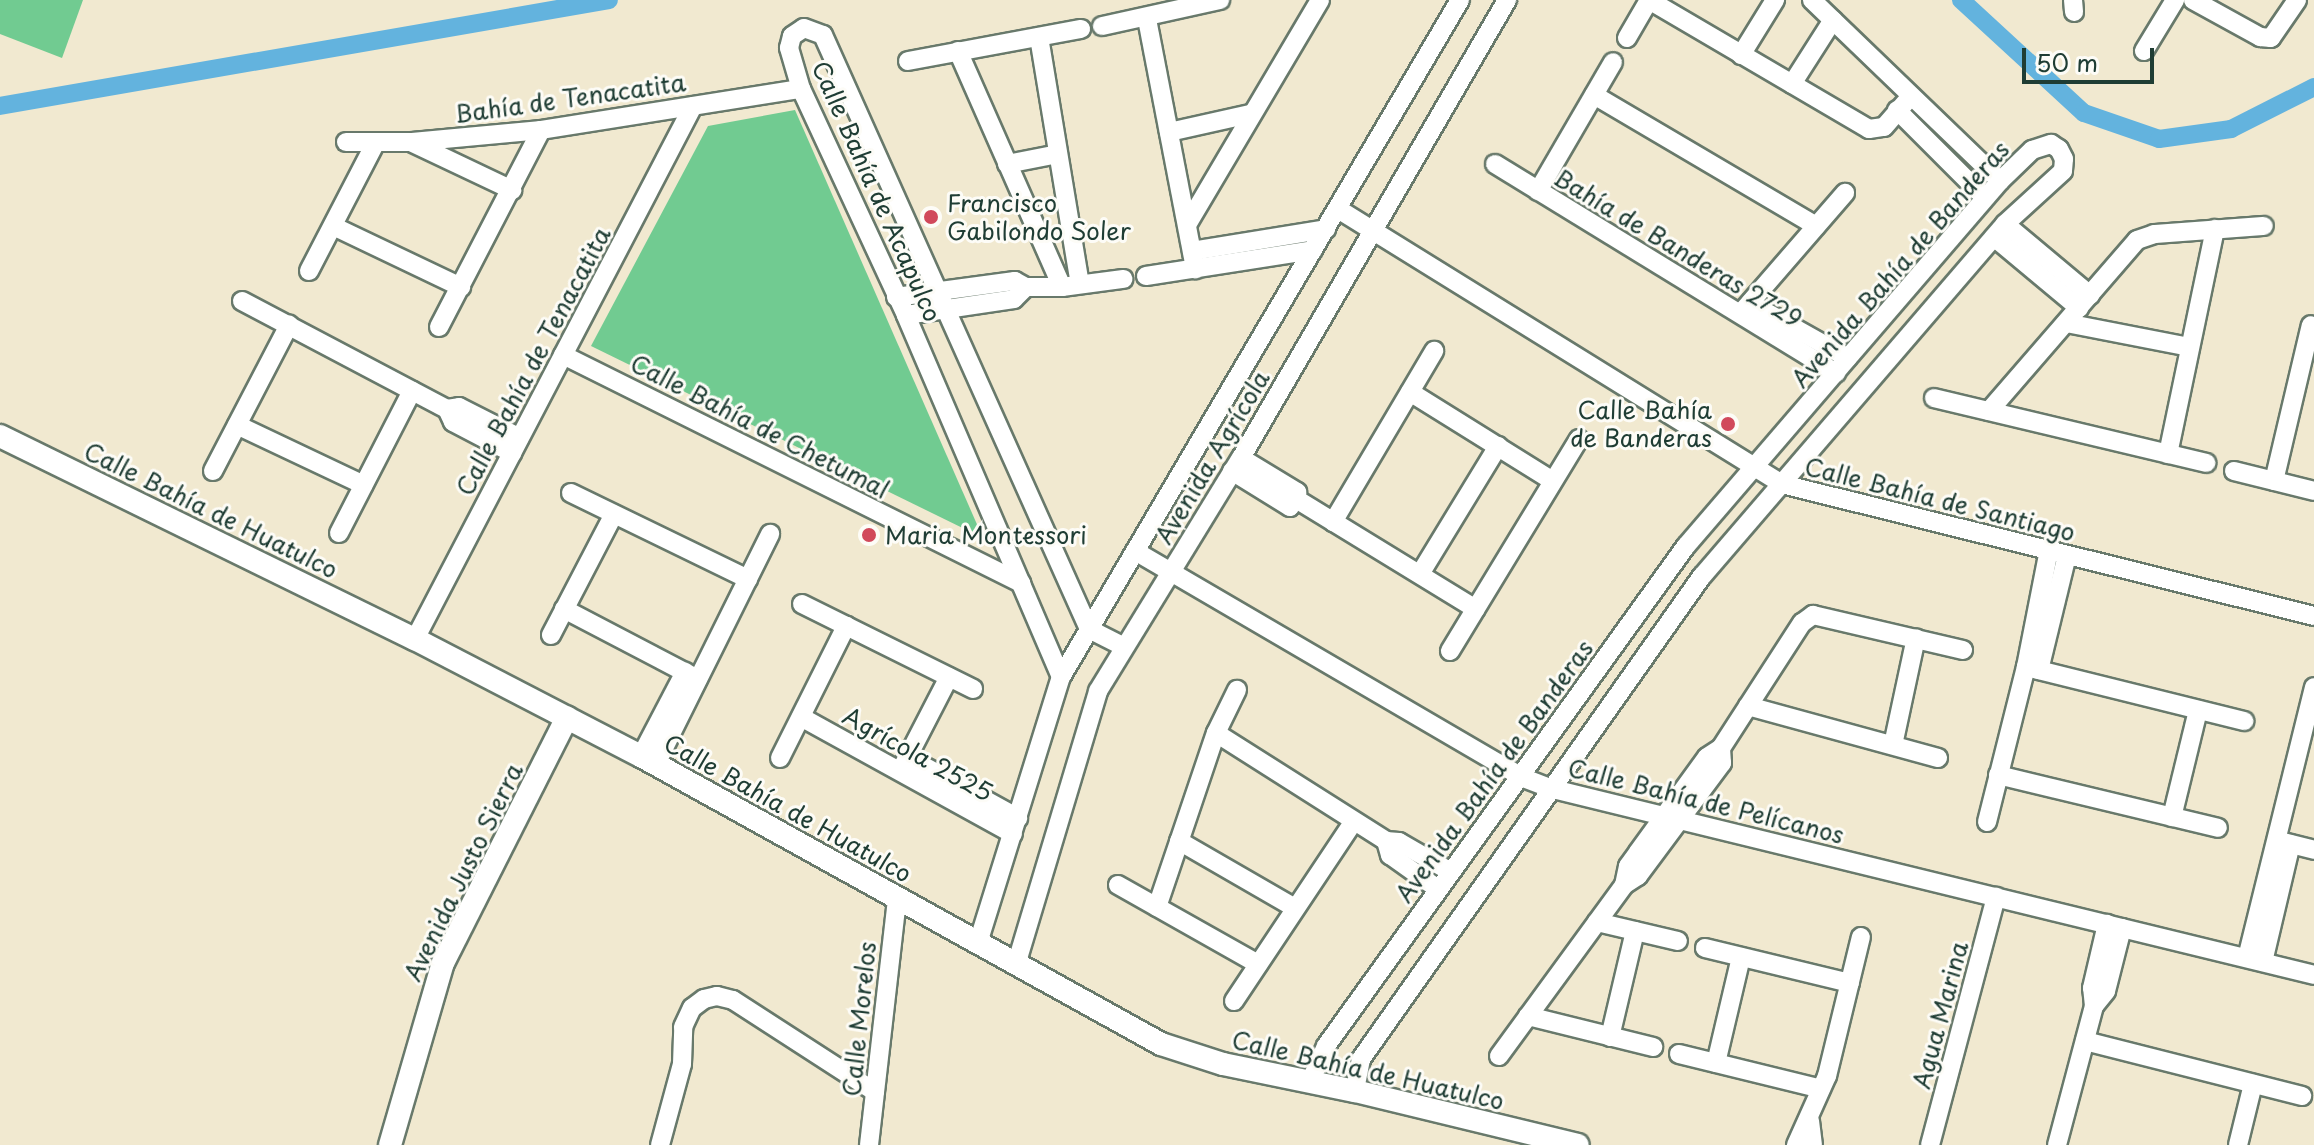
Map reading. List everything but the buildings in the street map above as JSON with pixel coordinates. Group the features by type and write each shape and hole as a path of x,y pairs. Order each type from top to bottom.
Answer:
{"street":[{"path":"1102,26 1147,19 1220,0"},
{"path":"1187,225 1320,0"},
{"name":"Avenida Agrícola","path":"978,943 1061,677 1460,0"},
{"name":"Avenida Agrícola","path":"1016,965 1098,691 1236,464 1507,0"},
{"path":"1627,38 1649,0 1869,129 1884,127 1911,96"},
{"path":"1741,55 1775,0"},
{"path":"1812,0 2000,181"},
{"path":"2144,51 2175,0"},
{"path":"2193,0 2260,37 2271,38 2279,32 2297,0"},
{"path":"1147,19 1193,260"},
{"path":"1792,84 1833,20"},
{"name":"Calle Bahía de Acapulco","path":"1061,677 906,315 801,89 789,48 792,36 804,28 823,35 1089,629"},
{"path":"908,61 1081,29"},
{"path":"1039,37 1058,154 1071,286"},
{"path":"958,51 1007,164 1071,286"},
{"path":"1538,191 1613,62"},
{"name":"Bahía de Tenacatita","path":"346,142 412,142 541,130 801,89"},
{"path":"1594,95 1816,226"},
{"name":"Calle Bahía de Tenacatita","path":"415,639 693,106"},
{"path":"1897,110 1985,198"},
{"path":"1169,132 1250,114"},
{"path":"439,327 541,130"},
{"path":"309,271 376,142"},
{"path":"412,142 512,190"},
{"name":"Avenida Bahía de Banderas","path":"1310,1082 1326,1046 1686,546 2000,181 2032,150 2051,144 2059,149 2064,159 2063,171 2000,230 1702,576 1361,1059 1355,1091"},
{"path":"1007,164 1058,154"},
{"name":"Bahía de Banderas 2729","path":"1495,164 1842,366"},
{"path":"1746,308 1845,193"},
{"name":"Calle Bahía de Santiago","path":"1338,209 1782,484 2314,616"},
{"path":"333,226 461,287"},
{"path":"1989,411 2144,236 2264,226"},
{"path":"1146,276 1193,260 1326,229"},
{"path":"2168,454 2215,229"},
{"path":"2000,230 2084,302"},
{"path":"1193,260 1313,250"},
{"path":"896,297 1015,281 1026,287 1071,286 1123,279"},
{"path":"906,315 1014,299 1026,287"},
{"path":"242,301 447,409 459,407 516,445"},
{"path":"2066,323 2190,347"},
{"path":"213,471 289,325"},
{"path":"2274,481 2307,374 2311,325"},
{"path":"1333,522 1434,351"},
{"name":"Calle Bahía de Chetumal","path":"563,355 1021,583"},
{"path":"339,533 412,391"},
{"path":"1410,392 1553,481"},
{"path":"1934,398 2206,463"},
{"path":"237,425 364,485"},
{"name":"Calle Bahía de Huatulco","path":"0,436 415,639 649,760 1161,1044 1223,1064 1355,1091 1578,1145"},
{"path":"1450,651 1579,439"},
{"path":"1420,574 1498,446"},
{"path":"1236,464 1290,507 1288,494 1476,609"},
{"path":"2234,471 2314,491"},
{"path":"571,493 748,579"},
{"path":"551,635 614,514"},
{"path":"649,760 770,534"},
{"name":"Calle Bahía de Pelícanos","path":"1135,551 1521,777 1553,789 2314,975"},
{"path":"1987,822 1998,775 2032,668 2058,552"},
{"path":"802,604 973,689"},
{"path":"564,609 692,676"},
{"path":"1499,1056 1624,885 1638,876 1672,817 1722,763 1721,748 1802,623 1813,615 1963,650"},
{"path":"780,758 846,626"},
{"path":"1089,629 1123,646"},
{"path":"1893,745 1916,638"},
{"path":"2032,668 2244,721"},
{"path":"904,764 949,677"},
{"path":"2255,960 2308,734 2314,687"},
{"path":"1157,907 1216,733 1237,690"},
{"path":"1748,706 1938,758"},
{"path":"2172,817 2198,710"},
{"name":"Agrícola 2525","path":"801,717 904,764 1015,826"},
{"name":"Avenida Justo Sierra","path":"390,1145 443,963 567,718"},
{"path":"1216,733 1386,841 1399,842 1451,872"},
{"path":"1998,775 2218,828"},
{"path":"1234,1001 1354,821"},
{"path":"1179,841 1295,908"},
{"path":"1386,841 1390,855 1438,889"},
{"path":"2284,842 2314,850"},
{"path":"1118,885 1258,964"},
{"name":"Agua Marina","path":"1930,1145 1996,897"},
{"name":"Calle Morelos","path":"869,1145 897,898"},
{"path":"1597,922 1678,941"},
{"path":"2057,1145 2094,1006 2106,991 2115,926"},
{"path":"1610,1037 1635,931"},
{"path":"1796,1145 1810,1121 1827,1076 1861,937"},
{"path":"1705,948 1850,983"},
{"path":"1716,1063 1741,957"},
{"path":"660,1145 682,1064 683,1027 692,1008 704,999 717,996 733,1000 875,1092"},
{"path":"1528,1016 1653,1047"},
{"path":"2085,1041 2302,1096"},
{"path":"1679,1054 1821,1089"},
{"path":"2238,1145 2253,1084"},
{"path":"1810,1121 1813,1145"}],"green space":[{"path":"0,0 83,0 62,58 0,34"},
{"path":"795,110 983,538 591,346 708,126"}],"waterway":[{"path":"0,106 609,0"},
{"path":"1961,0 2084,113 2159,139 2231,129 2314,87"}],"place":[{"name":"Francisco Gabilondo Soler","path":"931,217"},
{"name":"Calle Bahía de Banderas","path":"1728,424"},
{"name":"Maria Montessori","path":"869,535"}]}
